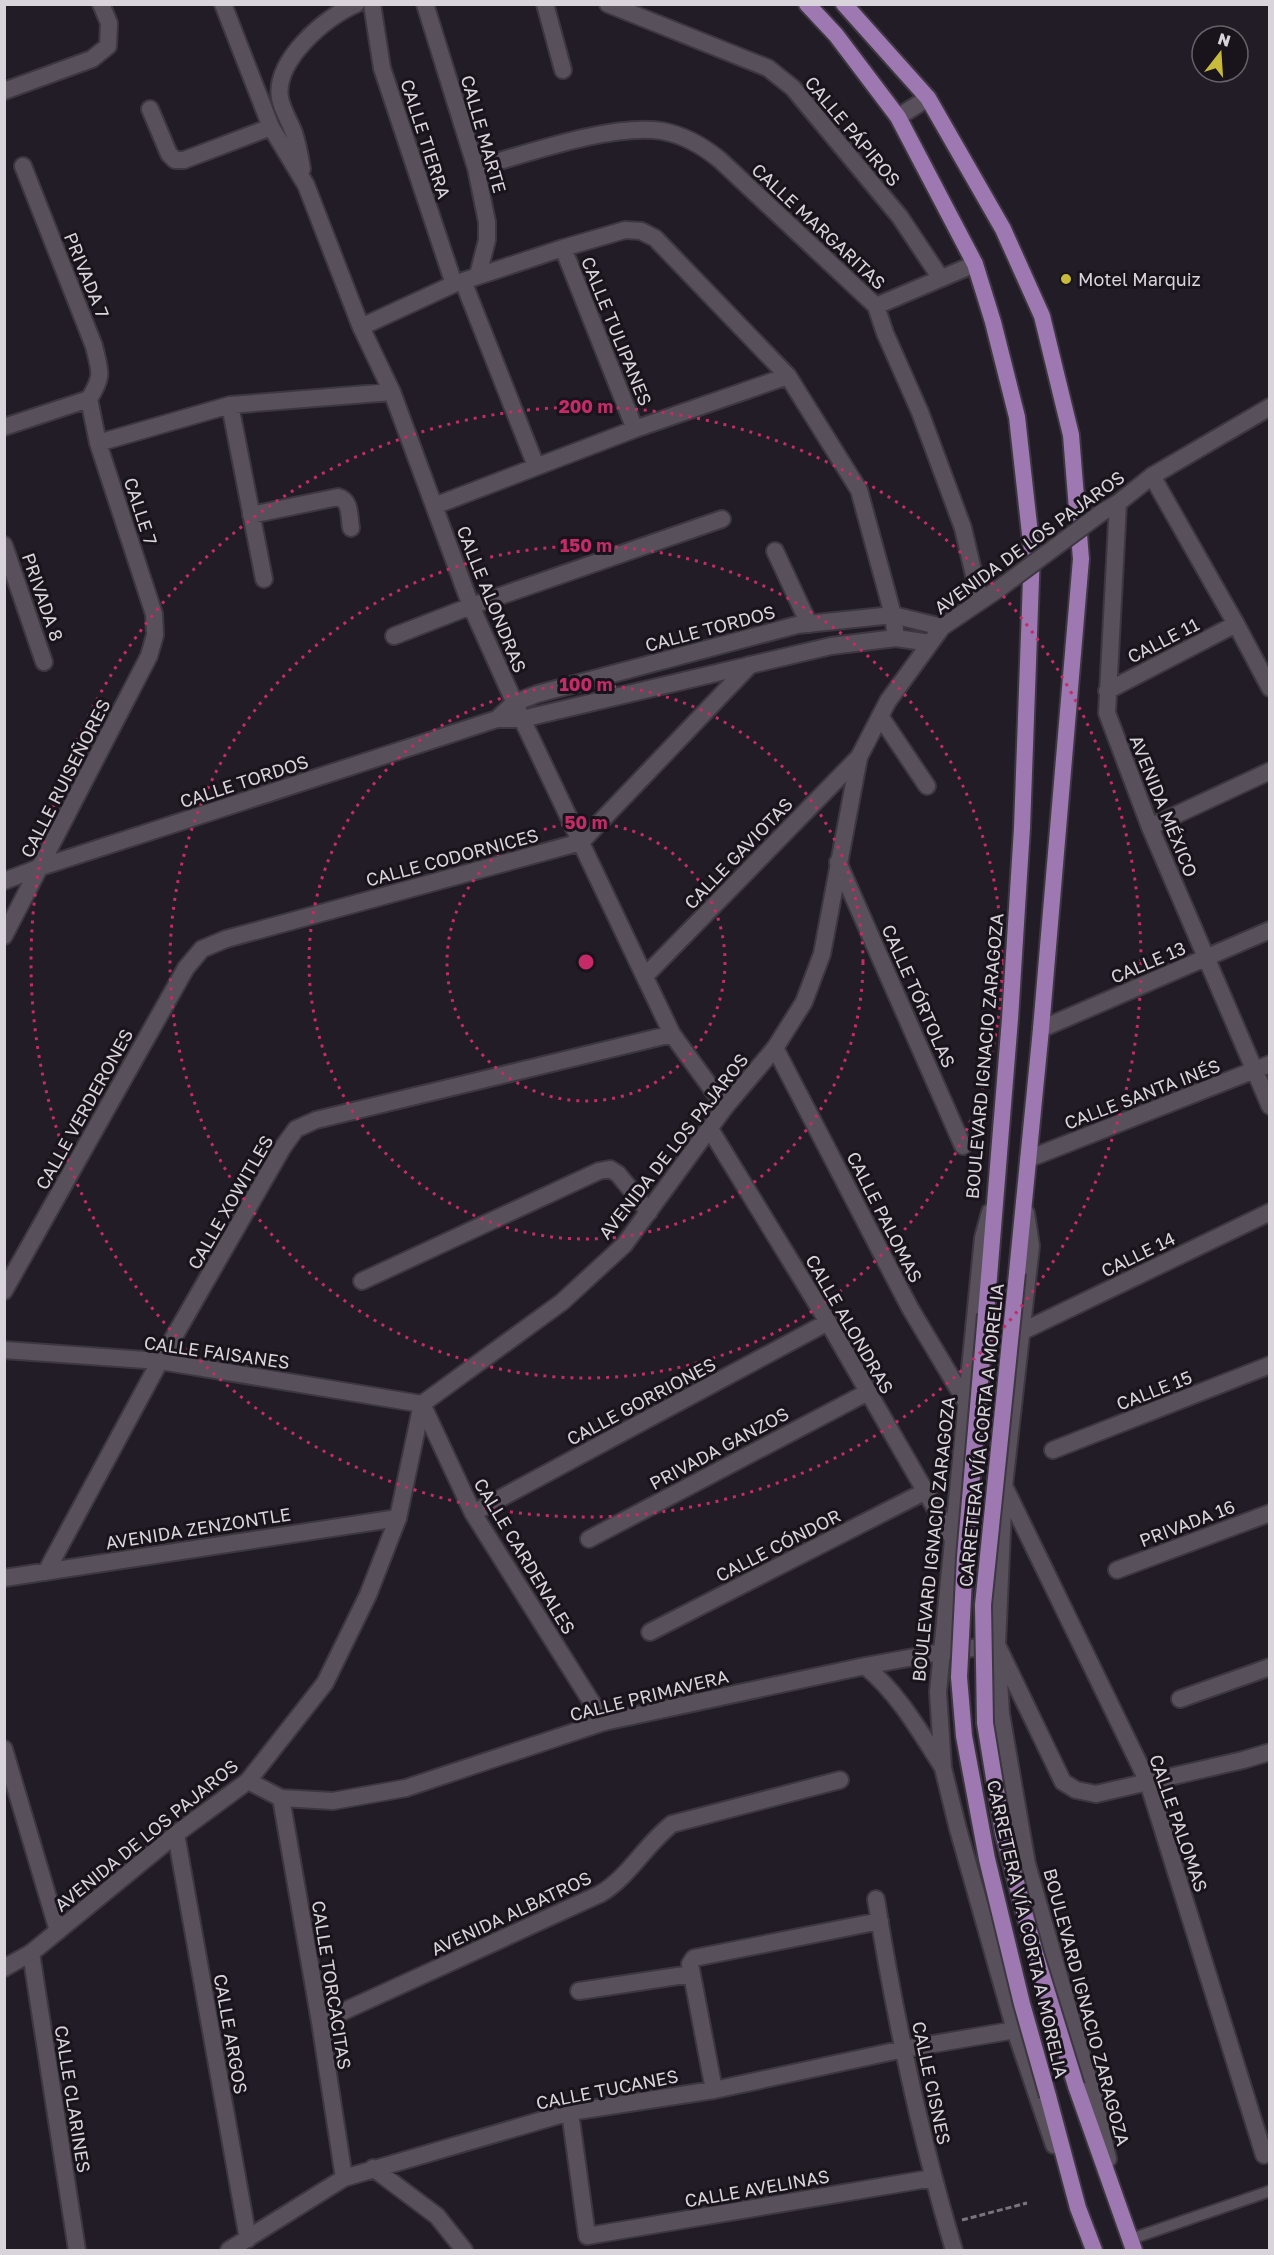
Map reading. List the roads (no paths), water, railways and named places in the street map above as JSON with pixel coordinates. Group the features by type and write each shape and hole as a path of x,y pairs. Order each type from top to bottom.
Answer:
{"main road":[{"name":"BOULEVARD IGNACIO ZARAGOZA","path":"807,4 836,35 898,117 975,264 993,322 1017,417 1032,552 1022,828 996,1190"},
{"name":"BOULEVARD IGNACIO ZARAGOZA","path":"844,4 928,98 1003,229 1042,316 1071,435 1082,559 1024,1200"},
{"name":"CARRETERA VÍA CORTA A MORELIA","path":"996,1190 965,1557 959,1677 964,1736 987,1859 1022,2004 1078,2208"},
{"name":"CARRETERA VÍA CORTA A MORELIA","path":"1024,1200 983,1605 985,1723 1003,1833 1035,1953 1076,2086 1116,2195"},
{"name":"BOULEVARD IGNACIO ZARAGOZA","path":"1116,2195 1133,2245"},
{"name":"BOULEVARD IGNACIO ZARAGOZA","path":"1078,2208 1094,2250"}],"street":[{"path":"4,91 92,58 108,46 109,23 101,4"},
{"name":"CALLE ALONDRAS","path":"223,4 271,127 306,185 361,327 392,392 471,606 514,703 672,1034 725,1107"},
{"path":"306,185 294,134 280,98 282,79 287,64 317,30 344,9 356,4"},
{"name":"CALLE TIERRA","path":"372,4 382,68 536,466"},
{"name":"CALLE MARTE","path":"426,4 476,168 488,222 487,240 465,280"},
{"path":"545,4 563,70"},
{"name":"CALLE PÁPIROS","path":"608,4 768,68 793,88 900,217 940,277"},
{"path":"898,117 928,98"},
{"path":"150,109 169,154 175,160 184,160 271,127"},
{"name":"CALLE MARGARITAS","path":"476,168 563,144 622,131 648,130 674,134 699,144 720,160 876,306 885,333 920,412 963,528 980,601"},
{"name":"PRIVADA 7","path":"23,166 94,346 101,375 89,399"},
{"path":"361,327 465,280 563,248 625,230 641,231 655,238 788,376 859,490 893,615 896,638"},
{"name":"CALLE TULIPANES","path":"563,248 635,429"},
{"path":"876,306 975,264"},
{"path":"434,506 635,429 788,376"},
{"path":"98,443 230,405 392,392"},
{"path":"4,428 89,399"},
{"name":"CALLE 7","path":"89,399 98,443 154,614 155,635"},
{"path":"230,405 264,579"},
{"name":"AVENIDA DE LOS PAJAROS","path":"4,1968 31,1953 176,1834 248,1780 325,1683 368,1595 398,1518 422,1404 562,1302 624,1245 725,1107 775,1048 804,1002 822,954 859,758 888,701 942,627 1000,588 1152,476 1269,407"},
{"path":"1152,476 1236,624 1269,688"},
{"path":"251,515 338,497 347,502 351,528"},
{"name":"AVENIDA MÉXICO","path":"1118,503 1107,713 1150,826 1269,1106"},
{"path":"394,636 471,606 722,519"},
{"name":"PRIVADA 8","path":"4,545 44,662"},
{"path":"775,550 808,624"},
{"name":"CALLE TORDOS","path":"497,719 514,703 537,694 808,624 893,615 942,627"},
{"name":"CALLE 11","path":"1107,691 1236,624"},
{"name":"CALLE RUISEÑORES","path":"4,936 149,656 155,635"},
{"name":"CALLE TORDOS","path":"4,881 497,719 522,719 831,646 896,638 930,643"},
{"path":"581,842 750,665"},
{"path":"880,716 927,786"},
{"name":"CALLE GAVIOTAS","path":"645,976 859,758"},
{"path":"1150,826 1269,771"},
{"name":"CALLE CODORNICES","path":"202,949 226,939 581,842"},
{"name":"CALLE TÓRTOLAS","path":"838,862 963,1146"},
{"name":"CALLE 13","path":"1041,1029 1269,930"},
{"name":"CALLE VERDERONES","path":"4,1291 186,968 202,949"},
{"name":"CALLE XOWITLES","path":"46,1572 160,1361 283,1147 296,1129 316,1120 672,1034"},
{"name":"CALLE PALOMAS","path":"775,1048 910,1308 966,1402"},
{"name":"CALLE SANTA INÉS","path":"1028,1159 1269,1064"},
{"name":"CALLE ALONDRAS","path":"710,1129 828,1322 954,1541"},
{"path":"362,1281 599,1171 610,1169 618,1174 649,1212"},
{"name":"BOULEVARD IGNACIO ZARAGOZA","path":"996,1190 983,1238 954,1541 940,1652 938,1692 944,1768 958,1829 1015,2030 1067,2183 1078,2208"},
{"name":"BOULEVARD IGNACIO ZARAGOZA","path":"1024,1200 1031,1246 1004,1486 997,1645 1001,1714 1027,1864 1095,2102 1116,2195"},
{"name":"CALLE 14","path":"1023,1331 1269,1212"},
{"name":"CALLE GORRIONES","path":"473,1513 828,1322"},
{"name":"CALLE FAISANES","path":"4,1350 160,1361 422,1404"},
{"name":"CALLE 15","path":"1053,1450 1269,1365"},
{"name":"PRIVADA GANZOS","path":"589,1539 868,1392"},
{"name":"CALLE CARDENALES","path":"422,1404 473,1513 604,1722"},
{"name":"CALLE PALOMAS","path":"1004,1486 1148,1782 1264,2155"},
{"name":"CALLE CÓNDOR","path":"650,1632 924,1492"},
{"name":"PRIVADA 16","path":"1118,1570 1269,1513"},
{"name":"AVENIDA ZENZONTLE","path":"4,1578 398,1518"},
{"path":"997,1645 1063,1782 1076,1790 1096,1794 1244,1760 1269,1752"},
{"name":"CALLE PRIMAVERA","path":"248,1780 281,1798 333,1801 406,1788 604,1722 865,1666 940,1652 997,1645"},
{"path":"865,1666 882,1680 902,1705 944,1768"},
{"path":"1180,1699 1269,1667"},
{"path":"4,1749 58,1931"},
{"name":"AVENIDA ALBATROS","path":"320,2022 600,1894 614,1886 658,1834 672,1824 840,1780"},
{"name":"CALLE TORCACITAS","path":"281,1798 320,2022 344,2178"},
{"name":"CALLE ARGOS","path":"176,1834 248,2240"},
{"name":"CALLE CISNES","path":"876,1899 904,2049 933,2178 954,2250"},
{"path":"714,2090 691,1967 694,1958 880,1921"},
{"name":"CALLE CLARINES","path":"31,1953 77,2250"},
{"path":"579,1991 691,1967"},
{"name":"CALLE TUCANES","path":"230,2250 344,2178 570,2112 714,2090 904,2049 1015,2030"},
{"name":"CALLE AVELINAS","path":"570,2112 587,2236 933,2178"},
{"path":"373,2168 437,2216 464,2250"}],"lane":[{"path":"1133,2245 1269,2191"}],"place":[{"name":"Motel Marquiz","path":"1066,279"}]}
